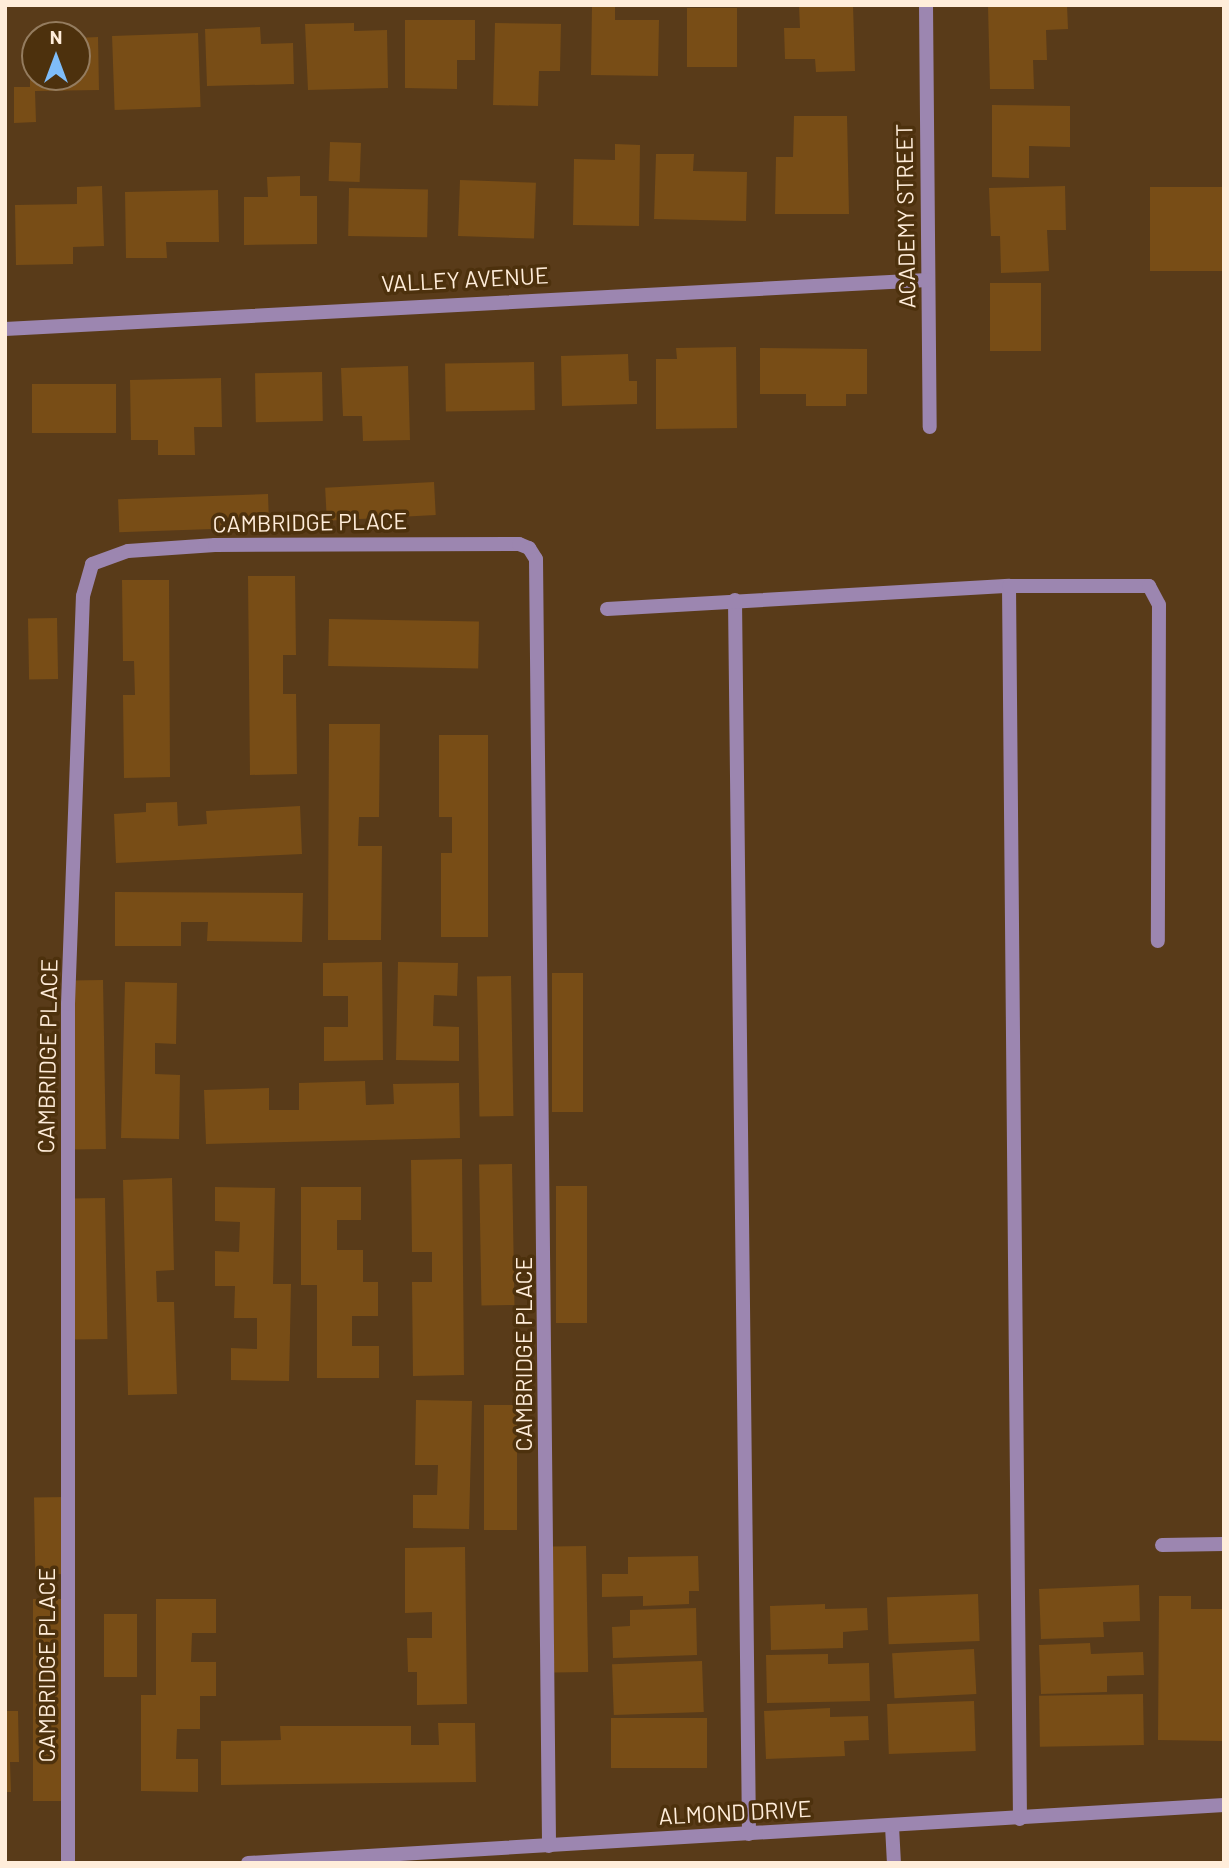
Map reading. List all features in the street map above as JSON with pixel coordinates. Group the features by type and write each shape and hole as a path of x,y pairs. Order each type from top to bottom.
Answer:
{"street":[{"name":"ACADEMY STREET","path":"926,5 930,426"},
{"name":"VALLEY AVENUE","path":"5,329 928,280"},
{"name":"CAMBRIDGE PLACE","path":"68,1863 68,1004 83,596 92,564 128,551 215,545 519,544 529,548 536,559 549,1846"},
{"path":"607,609 1009,586 1138,583 1149,586 1160,605 1158,941"},
{"path":"1009,586 1020,1819"},
{"path":"735,600 749,1834"},
{"path":"1162,1545 1224,1544"},
{"name":"ALMOND DRIVE","path":"248,1863 316,1862 1224,1805"},
{"path":"892,1826 894,1863"}],"building":[{"path":"799,5 853,5 855,71 816,72 815,59 785,59 784,28 800,28"},
{"path":"988,5 1067,5 1068,29 1046,30 1047,60 1033,60 1034,89 990,89"},
{"path":"592,6 615,7 615,20 659,20 658,76 591,75"},
{"path":"687,8 737,8 737,67 687,67"},
{"path":"405,20 475,20 475,60 457,60 457,89 405,88"},
{"path":"354,23 354,31 387,30 388,88 308,90 305,24"},
{"path":"495,23 561,24 560,71 539,71 538,106 493,105"},
{"path":"260,27 261,44 293,43 294,84 207,86 205,29"},
{"path":"198,33 201,107 115,110 112,36"},
{"path":"91,37 98,37 99,90 91,90"},
{"path":"14,87 21,87 21,91 35,91 36,122 14,123"},
{"path":"992,105 1070,106 1070,147 1029,146 1029,178 992,177"},
{"path":"794,116 847,116 849,214 775,214 776,157 793,157"},
{"path":"330,142 361,143 360,182 329,181"},
{"path":"615,144 640,145 639,226 573,225 574,159 615,160"},
{"path":"656,154 694,154 693,171 747,172 746,221 654,219"},
{"path":"300,176 300,196 317,196 317,244 244,245 244,197 268,197 267,177"},
{"path":"460,180 536,183 534,239 458,236"},
{"path":"102,186 104,246 73,247 73,264 16,265 15,205 77,204 77,187"},
{"path":"1065,186 1066,230 1047,230 1049,271 1001,273 1000,236 991,236 989,188"},
{"path":"1150,187 1224,187 1224,271 1150,271"},
{"path":"349,188 428,189 427,237 348,236"},
{"path":"218,190 219,242 166,242 167,258 126,258 125,192"},
{"path":"990,283 1041,283 1041,351 990,351"},
{"path":"736,347 737,428 656,429 656,359 677,359 676,348"},
{"path":"760,348 867,349 867,394 846,394 846,406 806,406 806,394 760,394"},
{"path":"628,354 629,381 637,381 637,404 562,406 561,356"},
{"path":"534,362 535,410 446,412 445,364"},
{"path":"408,366 410,440 363,441 362,416 343,416 341,368"},
{"path":"322,372 323,421 256,422 255,373"},
{"path":"221,378 222,427 194,427 195,455 158,455 158,440 131,440 130,380"},
{"path":"32,384 116,384 116,433 32,433"},
{"path":"434,482 436,515 327,521 325,488"},
{"path":"268,494 269,527 119,532 118,499"},
{"path":"248,576 295,576 296,655 283,655 283,694 296,694 297,774 250,775"},
{"path":"122,580 169,580 170,777 124,778 123,695 135,695 134,661 123,661"},
{"path":"57,618 58,679 29,679 28,619"},
{"path":"329,619 479,622 478,669 328,666"},
{"path":"329,724 380,724 379,817 359,817 358,846 382,846 381,940 328,940"},
{"path":"439,735 488,735 488,937 441,937 441,853 452,853 452,817 439,817"},
{"path":"177,802 178,826 207,824 206,811 300,806 302,854 116,863 114,814 146,812 146,803"},
{"path":"115,892 303,893 302,942 207,941 208,922 181,922 181,946 115,946"},
{"path":"382,962 383,1060 324,1061 324,1027 348,1027 348,996 323,996 323,963"},
{"path":"398,962 458,963 457,996 434,995 433,1026 459,1027 459,1061 396,1060"},
{"path":"552,973 583,973 583,1112 552,1112"},
{"path":"511,976 513,1116 479,1117 477,977"},
{"path":"103,980 106,1149 74,1150 71,981"},
{"path":"125,982 177,983 176,1044 155,1043 155,1074 180,1075 179,1139 121,1138"},
{"path":"365,1081 366,1105 394,1104 393,1084 459,1083 460,1138 206,1144 204,1090 269,1088 269,1110 299,1110 299,1083"},
{"path":"462,1159 464,1375 413,1376 412,1282 432,1282 432,1252 412,1252 411,1160"},
{"path":"512,1164 514,1305 481,1306 479,1165"},
{"path":"172,1178 174,1270 156,1271 157,1302 174,1302 177,1394 128,1395 123,1180"},
{"path":"556,1186 587,1186 587,1323 556,1323"},
{"path":"215,1187 275,1188 273,1284 291,1284 289,1381 231,1380 231,1348 257,1349 257,1318 234,1318 235,1286 215,1286 215,1251 239,1252 240,1222 215,1221"},
{"path":"301,1187 361,1187 361,1220 337,1220 337,1250 363,1250 363,1282 378,1282 378,1316 352,1316 352,1346 379,1346 379,1378 317,1378 317,1285 301,1285"},
{"path":"105,1198 107,1339 74,1340 72,1199"},
{"path":"416,1400 472,1401 469,1529 413,1528 413,1495 437,1495 438,1465 415,1465"},
{"path":"484,1405 517,1405 517,1530 484,1530"},
{"path":"66,1497 67,1574 35,1575 34,1498"},
{"path":"586,1546 588,1672 554,1673 552,1547"},
{"path":"465,1547 467,1704 417,1705 417,1672 408,1672 407,1638 432,1638 432,1612 405,1613 405,1548"},
{"path":"698,1556 699,1591 689,1591 689,1604 643,1606 643,1596 602,1597 602,1574 628,1574 628,1557"},
{"path":"1139,1585 1140,1621 1103,1622 1104,1637 1041,1639 1039,1589"},
{"path":"978,1594 980,1641 889,1644 887,1597"},
{"path":"1159,1596 1191,1596 1191,1609 1224,1609 1224,1741 1158,1740"},
{"path":"33,1599 67,1599 67,1801 33,1801"},
{"path":"156,1599 216,1599 216,1633 192,1633 191,1662 216,1662 216,1696 200,1696 200,1729 177,1729 176,1759 198,1759 198,1792 141,1791 141,1695 156,1695"},
{"path":"825,1604 825,1609 867,1608 868,1630 843,1632 843,1648 771,1650 770,1606"},
{"path":"696,1608 697,1655 613,1658 612,1627 630,1626 630,1610"},
{"path":"104,1614 137,1614 137,1677 104,1677"},
{"path":"1090,1643 1091,1654 1143,1652 1144,1675 1107,1676 1107,1692 1041,1694 1039,1645"},
{"path":"974,1649 976,1694 894,1698 892,1653"},
{"path":"828,1654 828,1664 869,1663 870,1701 767,1703 766,1655"},
{"path":"702,1661 704,1712 614,1715 612,1664"},
{"path":"1143,1694 1144,1745 1040,1747 1039,1696"},
{"path":"974,1701 976,1751 889,1754 887,1704"},
{"path":"830,1708 830,1717 868,1716 869,1740 844,1741 845,1756 766,1759 764,1711"},
{"path":"5,1711 18,1711 19,1762 10,1762 11,1792 5,1792"},
{"path":"611,1718 707,1718 707,1768 611,1768"},
{"path":"438,1723 475,1723 476,1782 221,1785 221,1741 281,1740 280,1726 411,1726 411,1745 439,1745"}]}
